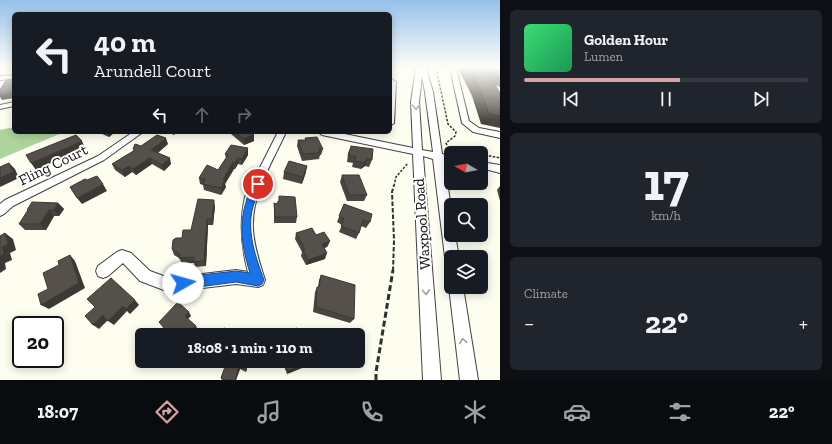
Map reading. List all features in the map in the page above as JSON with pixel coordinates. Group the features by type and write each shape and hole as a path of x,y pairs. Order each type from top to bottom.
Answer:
{"street":[{"name":"Waxpool Road","path":"417,86 413,156 432,380"},
{"name":"Waxpool Road","path":"428,86 451,250"},
{"path":"457,86 465,121 469,127 500,135"},
{"path":"0,108 12,105"},
{"name":"Fling Court","path":"0,211 9,202 102,158 136,134"},
{"path":"103,271 122,256 126,257 145,276 169,285 236,277 258,280 250,256 246,234 247,215 251,197 281,134"},
{"path":"330,134 413,156 444,157"},
{"path":"488,166 500,169"},
{"path":"457,294 469,380"}],"path":[{"path":"440,86 448,124 456,132 455,136 446,143 447,145"},
{"path":"488,155 500,158"},
{"path":"376,380 376,372 393,270 394,240 392,192 396,177 400,171 408,165 413,156"}],"green space":[{"path":"12,127 12,134 59,134 0,159 0,130"}],"building":[{"path":"3,86 12,86 12,92 0,94"},
{"path":"478,86 496,86 500,93 500,116 489,114"},
{"path":"238,134 254,134 244,139"},
{"path":"76,135 82,141 31,163 26,155"},
{"path":"157,135 166,138 151,150 170,158 162,165 150,158 133,169 129,166 122,170 112,164 135,150 133,149 135,144 141,146"},
{"path":"317,137 323,149 319,149 320,153 303,154 298,140 306,140 305,138"},
{"path":"231,145 248,148 242,159 238,158 235,163 233,162 223,180 225,180 221,188 203,184 205,179 199,178 207,165 218,170 228,155 225,154"},
{"path":"351,146 373,149 372,160 367,159 364,163 355,161 356,157 349,155"},
{"path":"289,161 307,166 303,177 284,172"},
{"path":"9,163 13,172 0,178 0,167"},
{"path":"342,175 359,175 367,195 349,195"},
{"path":"97,176 103,184 77,198 70,187 85,179 87,180"},
{"path":"279,196 295,197 297,217 275,217 274,203 278,204"},
{"path":"198,199 214,200 212,219 207,219 204,261 193,262 194,257 179,258 180,254 172,249 173,240 176,238 182,238 183,230 191,230"},
{"path":"32,202 58,203 54,210 49,210 40,224 19,224"},
{"path":"344,204 372,214 370,222 363,220 359,233 341,226 344,219 339,216"},
{"path":"312,228 316,235 324,232 330,241 322,244 327,253 308,260 303,250 305,249 296,233"},
{"path":"5,233 8,244 2,247 4,254 0,256 0,236"},
{"path":"70,255 79,283 41,305 38,294 48,289 43,273 59,265 58,261"},
{"path":"321,275 355,285 354,319 316,307 317,287 319,287"},
{"path":"111,278 135,300 126,309 123,306 108,321 103,315 93,325 85,316 95,307 87,299"},
{"path":"178,302 189,312 185,316 196,326 194,328 164,328 159,322"},
{"path":"225,368 239,368 235,380 225,380 221,378"},
{"path":"287,368 296,368 288,371"}],"route":[{"path":"183,283 236,277 258,280 250,256 246,234 248,208 251,197 258,184"}]}
